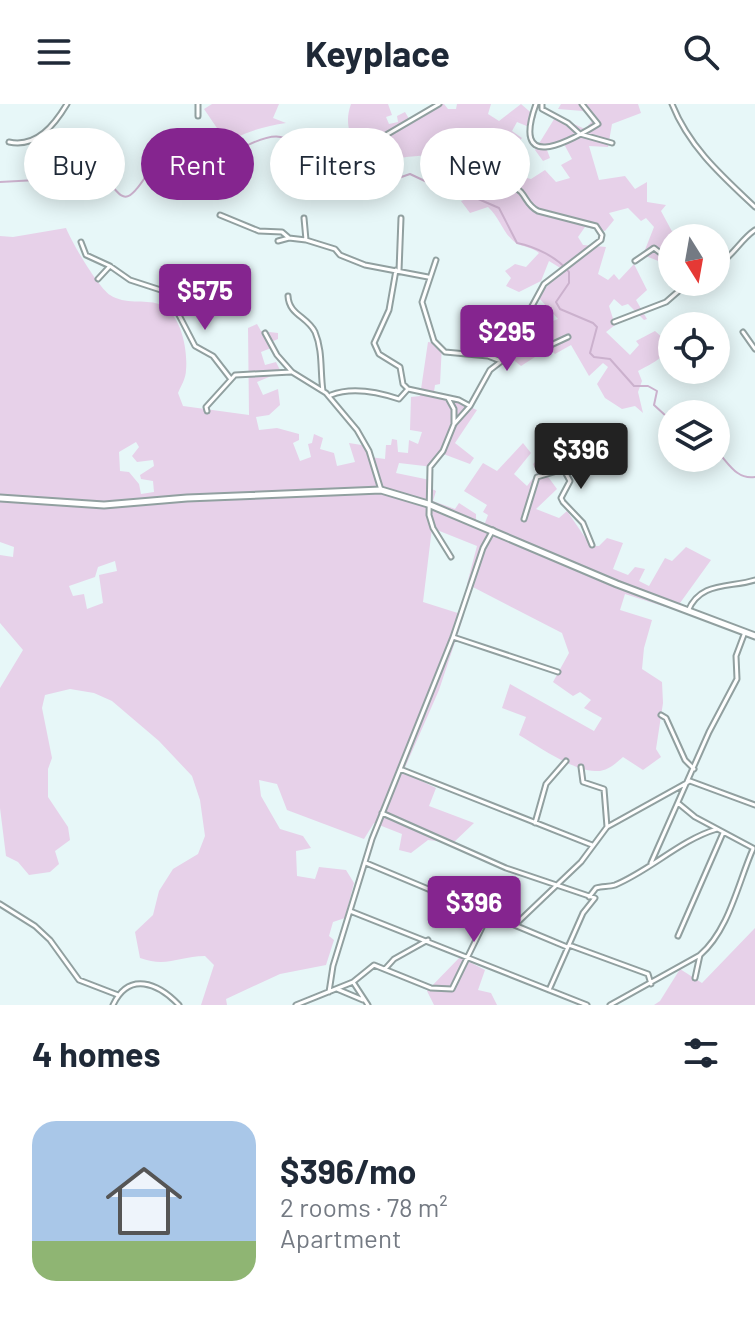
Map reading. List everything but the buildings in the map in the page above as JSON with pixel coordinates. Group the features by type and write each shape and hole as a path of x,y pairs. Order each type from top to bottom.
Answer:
{"main road":[{"path":"0,498 104,505 187,498 381,490 428,504 755,636"}],"street":[{"path":"9,142 24,143 44,132 57,123 67,104"},
{"path":"198,104 198,116"},
{"path":"398,128 439,104"},
{"path":"582,104 598,124 580,134 547,149 536,147 530,141 529,119 539,104 580,134 612,143"},
{"path":"672,104 683,131 694,146 755,207"},
{"path":"512,353 512,343 544,284 601,240 602,235 596,226 538,211 526,200"},
{"path":"220,215 259,231 282,232 289,238"},
{"path":"304,218 306,240"},
{"path":"401,218 398,270 389,310 374,343 375,349 400,367 403,384 408,389 470,406"},
{"path":"730,257 746,236 755,230"},
{"path":"278,241 289,238 306,240 335,249 352,261 428,278"},
{"path":"81,242 86,255 130,280 167,292 195,346 213,356 230,378"},
{"path":"635,261 654,248 658,251"},
{"path":"436,260 422,302 423,313 439,348 501,361"},
{"path":"98,279 110,266"},
{"path":"288,296 291,309 315,331 323,364 323,391"},
{"path":"614,322 666,302 673,296"},
{"path":"743,332 755,349"},
{"path":"265,333 277,355 292,372 329,395 365,442 381,490"},
{"path":"451,557 433,528 428,504 428,471 443,451 454,424 470,406 490,370 512,353 540,350 568,337"},
{"path":"207,411 206,407 230,378 245,372 292,372"},
{"path":"329,395 351,391 381,393 399,399 408,389"},
{"path":"448,398 454,409 454,424"},
{"path":"551,446 570,481 561,498 583,523 592,545"},
{"path":"524,519 537,477 565,469"},
{"path":"329,992 350,911 382,813 453,637 475,569 493,530"},
{"path":"688,611 698,595 709,588 755,580"},
{"path":"651,863 690,781 709,732 737,679 736,656 745,632"},
{"path":"453,637 558,672"},
{"path":"661,715 666,718 685,760 694,769"},
{"path":"534,824 546,784 566,761"},
{"path":"581,767 583,782 604,789 607,827"},
{"path":"400,769 592,845"},
{"path":"516,924 581,862 607,827 690,781 755,805"},
{"path":"610,1005 651,984 712,945 754,849 678,803"},
{"path":"382,813 433,838 554,886 595,898 568,946 549,990"},
{"path":"589,897 596,888 613,886 677,850 696,834 717,829"},
{"path":"678,936 723,833"},
{"path":"366,863 568,946 648,974 651,984"},
{"path":"0,904 35,926 50,940 79,980 118,995"},
{"path":"350,911 587,1005"},
{"path":"296,1005 353,982 374,965 431,988 447,991 457,984 489,913"},
{"path":"385,969 394,959 428,940"},
{"path":"695,978 700,955"},
{"path":"353,982 368,1005"},
{"path":"113,1005 118,995 133,984 159,987 179,1005"},
{"path":"337,989 363,1000"}],"shaded area":[{"path":"212,104 279,104 273,118 286,123 254,130 217,128 204,109"},
{"path":"351,104 388,104 392,115 386,117 389,124 398,122 397,116 405,112 411,122 434,104 456,109 457,104 491,104 488,114 499,121 521,104 536,117 529,127 517,122 514,128 420,128 420,156 404,157 404,128 349,128"},
{"path":"561,104 638,104 641,113 612,124 608,147 589,146 599,180 625,176 635,189 647,182 647,202 666,205 661,211 668,224 658,224 658,261 643,255 654,227 646,218 641,221 628,208 609,213 614,220 605,231 585,227 578,237 583,245 606,247 598,274 608,280 614,274 619,280 634,264 647,290 636,300 647,319 644,320 628,304 622,306 614,299 609,306 615,325 606,332 630,355 639,345 636,341 655,331 658,334 658,359 638,371 642,381 638,392 643,413 635,406 622,409 605,398 597,384 608,367 603,363 589,376 571,345 555,354 549,348 521,366 501,350 506,341 497,334 488,348 475,343 472,354 466,351 471,323 478,326 486,308 501,313 497,322 515,329 520,322 513,315 534,303 544,324 558,319 538,297 562,269 549,261 541,281 519,292 506,286 511,278 505,271 515,264 526,267 539,253 516,243 488,207 470,213 461,201 530,200 530,179 545,170 556,182 570,178 561,165 572,159 564,144 547,150 550,158 543,161 535,150 556,116 585,129 593,120 583,111 558,109"},
{"path":"66,228 92,274 110,295 167,308 178,323 184,342 186,373 178,393 183,406 249,415 248,328 257,324 261,331 278,333 278,339 271,342 271,348 261,352 265,365 276,362 281,372 257,382 263,395 278,389 280,405 269,415 256,417 259,430 277,428 299,434 299,440 293,443 300,461 311,457 308,444 312,443 314,434 323,438 320,449 334,453 337,466 355,462 349,443 368,446 370,457 385,459 386,445 391,445 392,439 397,440 398,452 408,453 409,440 418,444 422,432 410,430 411,397 420,396 428,342 442,344 440,384 435,385 434,392 477,410 455,443 474,458 470,464 438,452 433,467 399,463 396,473 430,480 427,486 436,491 433,501 455,509 459,503 476,514 476,520 485,523 488,515 483,512 487,505 464,491 483,463 497,471 523,443 531,453 514,474 527,486 537,473 533,464 552,446 557,453 541,467 557,489 536,509 559,518 567,511 591,546 599,546 607,538 623,543 613,569 628,575 635,567 645,569 639,581 649,586 665,558 672,561 686,547 711,560 675,610 625,594 620,610 652,620 642,669 662,682 663,703 656,749 661,757 643,770 623,757 603,770 586,770 519,735 526,717 502,708 510,684 594,731 602,718 584,708 591,700 580,692 573,696 553,682 569,653 562,633 467,584 477,546 432,528 423,602 464,615 439,690 403,772 436,788 429,806 474,823 453,843 428,840 411,853 399,850 402,834 374,823 364,839 287,810 277,784 259,780 261,796 280,829 303,836 311,848 296,851 297,876 315,879 319,867 346,870 354,883 345,918 333,922 329,936 334,940 326,965 280,974 226,999 227,1005 201,1005 214,965 205,956 166,962 140,958 135,932 153,915 159,891 173,869 198,854 205,836 200,800 192,776 159,741 112,701 94,693 70,689 45,695 42,708 52,758 48,769 48,797 68,827 70,840 55,851 59,864 50,872 29,875 18,862 6,856 0,808 0,688 23,650 0,623 0,555 13,557 14,547 0,542 0,236 13,237","holes":["136,442 139,447 132,456 137,462 153,460 154,466 140,475 141,479 153,481 154,492 141,494 139,484 129,472 120,471 119,452","115,561 117,571 99,575 103,603 87,609 84,594 73,596 69,586 95,577 98,567"]},
{"path":"755,928 755,1005 654,1005 660,1001 680,969 702,983"},
{"path":"460,957 485,970 478,990 491,993 497,1005 434,1005 427,991"}],"waterway":[{"path":"0,182 37,180 64,191 72,188 81,175 95,176 106,181 124,197 139,186 151,168 178,158 196,159 214,166 248,145 277,136 284,138 301,160 325,175 387,182 410,174 444,190 463,188 476,198 499,208 517,243 546,253 569,272 569,283 556,302 560,309 597,327 590,353 594,357 610,359 634,386 648,386 657,391 654,405 658,409"},
{"path":"730,466 743,476 755,477"}]}
